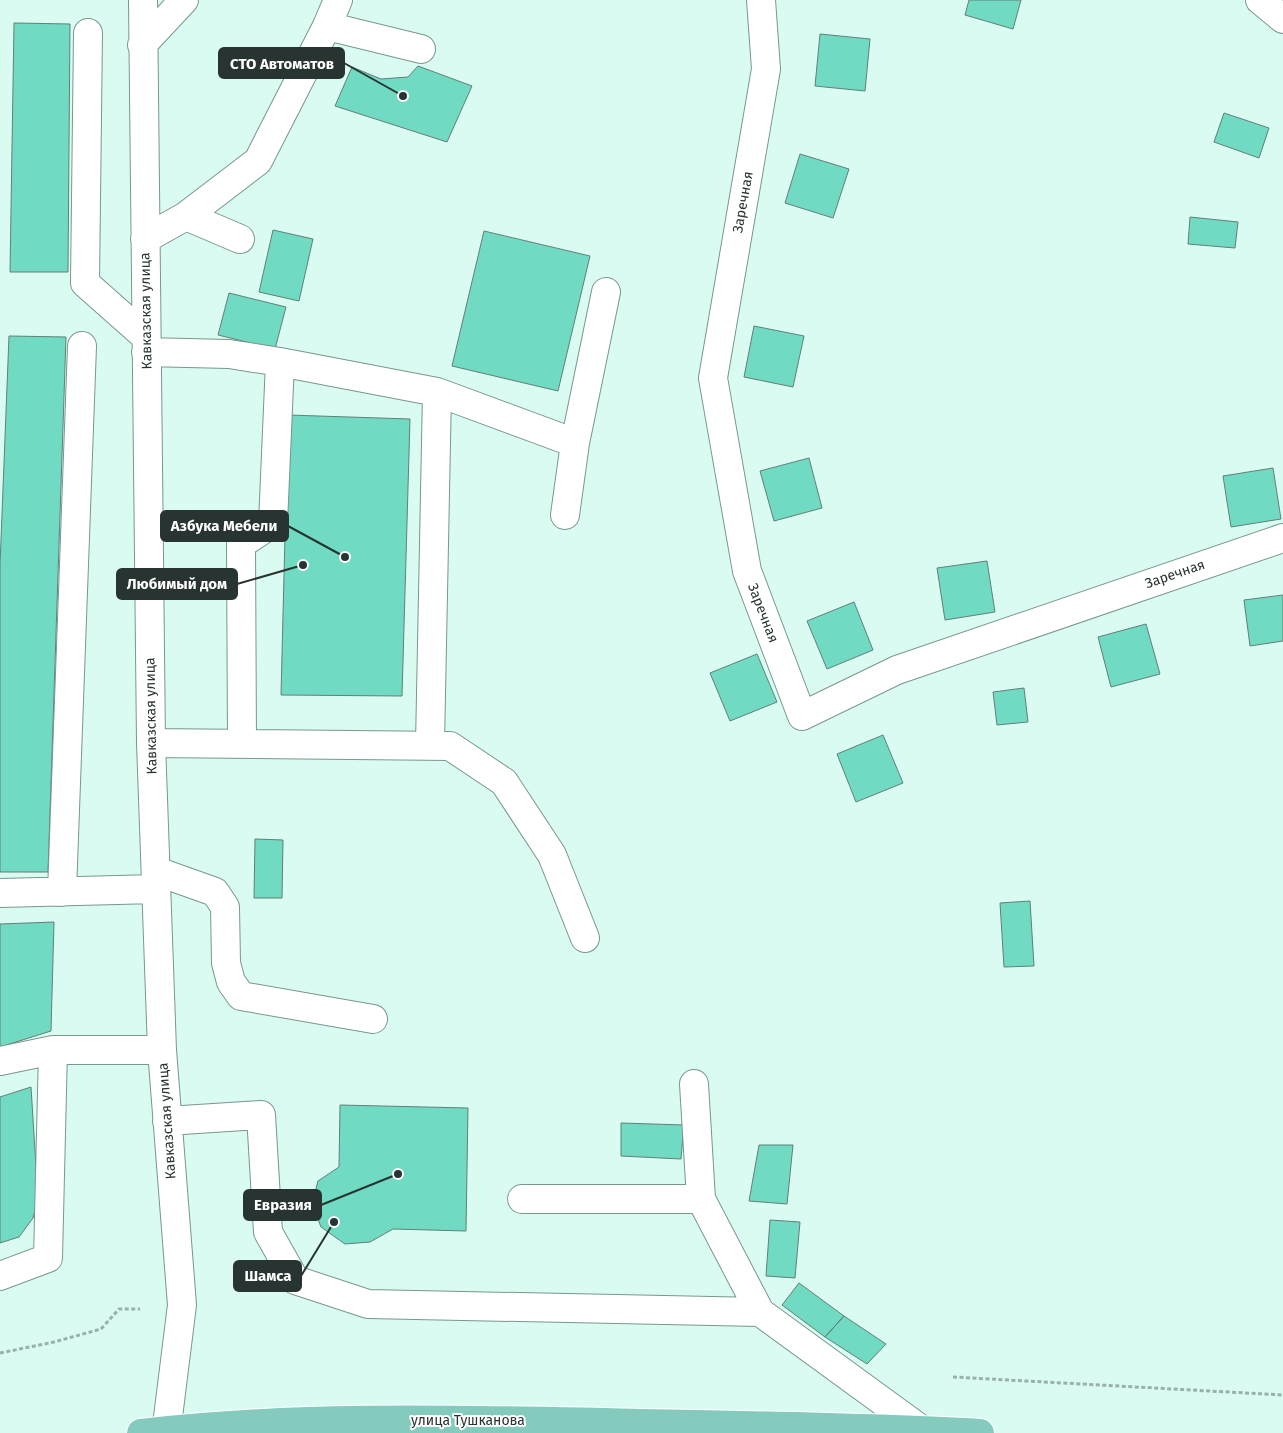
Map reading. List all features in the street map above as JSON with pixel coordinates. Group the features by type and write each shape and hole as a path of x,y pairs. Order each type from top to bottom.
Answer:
{"main road":[{"name":"улица Тушканова","path":"157,1432 304,1422 463,1419 980,1433"}],"street":[{"name":"Кавказская улица","path":"143,0 151,743 162,1050 166,1121 182,1305 157,1432"},
{"path":"142,45 184,0"},
{"path":"145,239 186,216 258,161 338,0"},
{"name":"Заречная","path":"760,0 766,68 713,378 747,571 802,716 897,670 1283,538"},
{"path":"1260,0 1283,19"},
{"path":"326,26 421,50"},
{"path":"88,33 85,283 146,345 229,354 280,362 437,392 575,443"},
{"path":"186,216 240,239"},
{"path":"565,514 575,443 606,292"},
{"path":"62,892 82,346"},
{"path":"242,744 241,544 273,523 280,362"},
{"path":"430,745 437,392"},
{"path":"151,743 450,746 504,782 552,854 585,938"},
{"path":"0,893 62,892 156,880 214,892 225,907 226,963 232,982 241,996 373,1019"},
{"path":"0,1061 53,1050 162,1050"},
{"path":"0,1276 48,1258 53,1050"},
{"path":"694,1084 701,1199 760,1312 922,1430"},
{"path":"166,1121 261,1115 268,1232 295,1280 368,1304 760,1312"},
{"path":"522,1199 701,1199"}],"path":[{"path":"0,1353 54,1342 101,1329 119,1309 140,1309"},
{"path":"953,1377 1283,1394"}],"building":[{"path":"969,0 1021,0 1013,29 965,15"},
{"path":"14,23 70,24 68,272 10,272"},
{"path":"820,34 870,39 865,91 815,86"},
{"path":"418,66 472,86 447,142 335,106 352,67 381,79 408,77"},
{"path":"1224,113 1269,128 1259,158 1214,142"},
{"path":"800,154 849,169 833,218 785,203"},
{"path":"1190,217 1238,222 1235,248 1188,244"},
{"path":"273,230 313,239 299,301 259,292"},
{"path":"484,231 590,256 558,391 452,366"},
{"path":"229,293 286,307 275,349 218,335"},
{"path":"754,326 804,336 793,387 744,377"},
{"path":"9,336 66,337 48,872 0,872 0,565"},
{"path":"288,415 410,419 402,696 281,695"},
{"path":"809,458 822,508 774,521 760,471"},
{"path":"1273,468 1281,519 1231,527 1223,476"},
{"path":"987,561 995,612 945,620 937,568"},
{"path":"1283,595 1283,641 1250,646 1244,600"},
{"path":"854,602 873,650 827,669 807,621"},
{"path":"1146,624 1160,674 1111,687 1098,637"},
{"path":"757,654 777,702 730,721 710,673"},
{"path":"1024,688 1028,722 997,725 993,692"},
{"path":"883,735 903,783 856,802 837,754"},
{"path":"255,839 283,840 282,898 254,898"},
{"path":"1030,901 1034,966 1004,967 1000,903"},
{"path":"54,922 51,1031 0,1047 0,924"},
{"path":"31,1087 38,1199 33,1218 19,1237 0,1243 0,1097"},
{"path":"340,1105 468,1108 466,1231 393,1229 370,1242 345,1244 321,1227 312,1204 318,1181 339,1167"},
{"path":"621,1123 684,1125 681,1159 621,1156"},
{"path":"759,1145 793,1145 787,1204 749,1201"},
{"path":"770,1220 800,1222 795,1278 766,1276"},
{"path":"799,1283 844,1316 825,1337 782,1305"},
{"path":"844,1316 886,1344 867,1364 825,1337"}],"place":[{"name":"СТО Автоматов","path":"403,96"},
{"name":"Азбука Мебели","path":"345,557"},
{"name":"Любимый дом","path":"303,565"},
{"name":"Евразия","path":"398,1174"},
{"name":"Шамса","path":"334,1222"}]}
